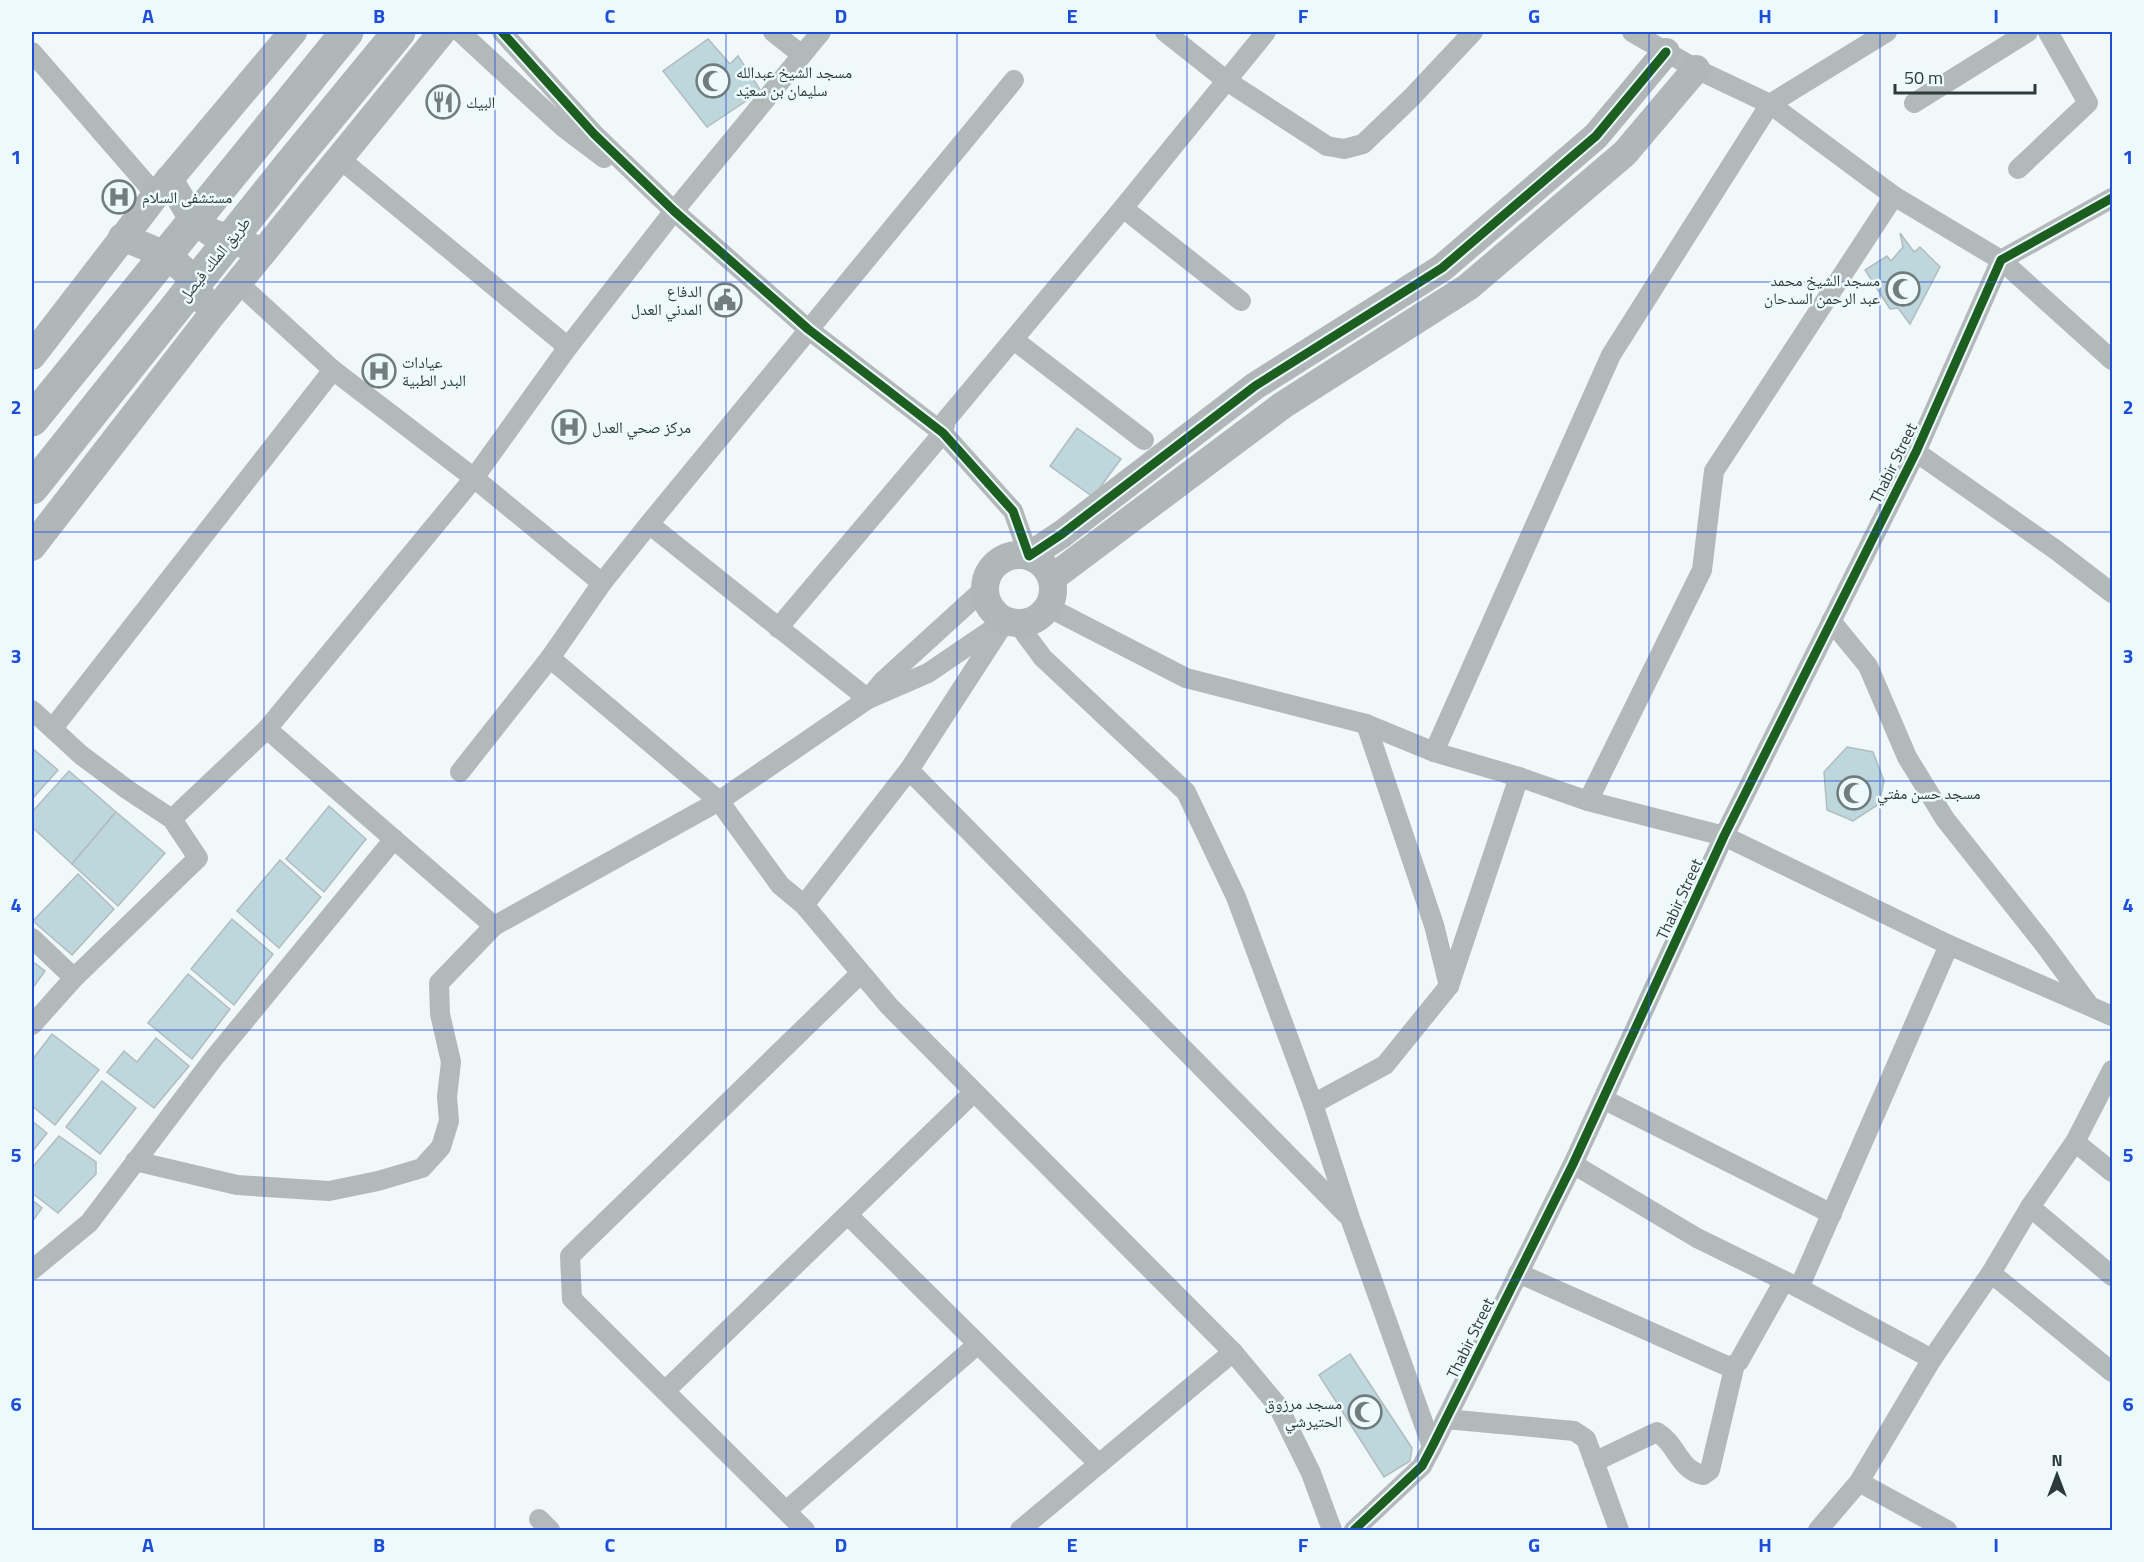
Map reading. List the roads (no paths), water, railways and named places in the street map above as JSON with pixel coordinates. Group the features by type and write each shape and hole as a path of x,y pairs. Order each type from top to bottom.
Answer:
{"highway":[{"path":"32,420 347,32"},
{"name":"طريق الملك فيصل","path":"32,488 288,167 399,32"}],"street":[{"path":"32,356 162,187 293,32"},
{"path":"32,547 211,316 442,32"},
{"path":"460,32 563,127 674,211"},
{"path":"502,32 594,134 674,211 808,329 943,433 1013,511 1029,556"},
{"path":"773,32 802,55"},
{"path":"172,819 267,729 474,478 568,347 674,211 821,32"},
{"path":"1166,32 1227,81 1327,146 1344,149 1363,144 1411,98 1473,32"},
{"path":"778,628 943,433 946,420 1266,32"},
{"path":"1632,32 1696,69 1770,104 1894,196 2001,260 2112,360"},
{"path":"1434,752 1611,355 1770,104 1887,32"},
{"path":"1914,103 2028,32"},
{"path":"2018,169 2088,103 2048,32"},
{"path":"32,52 162,187 210,232 264,251"},
{"path":"1029,556 1062,534 1255,386 1442,268 1596,136 1666,52"},
{"path":"1052,578 1283,405 1468,287 1625,153 1696,69"},
{"path":"460,772 550,658 603,583 649,524 1014,80"},
{"path":"340,159 568,347"},
{"path":"1588,801 1702,570 1714,471 1894,196"},
{"path":"2001,260 2112,198"},
{"path":"1123,208 1241,301"},
{"path":"122,237 158,251 179,263 196,282 211,316"},
{"name":"Thabir Street","path":"1353,1530 1422,1466 1432,1447 1573,1164 1724,836 1916,452 2001,260"},
{"path":"238,283 333,370 474,478 603,583"},
{"path":"1014,340 1144,440"},
{"path":"53,728 333,370"},
{"path":"1916,452 2056,550 2112,593"},
{"path":"649,524 867,699"},
{"path":"135,1161 237,1185 329,1191 378,1181 422,1168 441,1147 449,1121 447,1097 452,1062 440,1014 438,983 494,926 718,801 867,699 928,673 1011,622 1035,619 1048,607 1053,588 1052,578 1047,569 1039,561 1029,556 1008,556 991,569 984,589 990,608 1011,622 1043,658 1186,792 1236,897 1313,1104 1350,1218 1432,1447"},
{"path":"867,699 883,681 984,589"},
{"path":"1048,607 1186,678 1366,724 1434,752 1519,777 1588,801 1724,836 1949,945 2112,1016"},
{"path":"1831,621 1868,666 1907,757 1945,819 2044,944 2090,1008"},
{"path":"804,905 909,770 1011,622"},
{"path":"550,658 718,801 780,885 804,905 889,1006 1233,1352 1278,1406 1311,1473 1332,1530"},
{"path":"32,710 81,755 172,819 198,858 74,978 32,1025"},
{"path":"1366,724 1434,925 1449,986"},
{"path":"267,729 494,926"},
{"path":"909,770 1350,1218"},
{"path":"1313,1104 1385,1065 1449,986 1519,777"},
{"path":"32,1270 89,1223 214,1058 394,839"},
{"path":"32,938 74,978"},
{"path":"1594,1462 1657,1432 1667,1441 1691,1473 1703,1475 1710,1470 1735,1364 1791,1285 1832,1214 1949,945"},
{"path":"805,1530 572,1299 570,1256 860,974"},
{"path":"1818,1530 1859,1482 1932,1359 1991,1273 2030,1207 2075,1142 2112,1070"},
{"path":"665,1391 974,1092"},
{"path":"1603,1099 1832,1214"},
{"path":"2075,1142 2112,1172"},
{"path":"1573,1164 1697,1238 1932,1359"},
{"path":"2030,1207 2112,1276"},
{"path":"848,1215 1099,1464"},
{"path":"1518,1273 1727,1366 1735,1364"},
{"path":"1991,1273 2112,1372"},
{"path":"786,1511 978,1344"},
{"path":"1023,1529 1233,1352"},
{"path":"1446,1419 1574,1431 1586,1439 1619,1530"},
{"path":"1859,1482 1947,1530"}],"place":[{"name":"مسجد الشيخ عبدالله سليمان بن سعيّد","path":"713,81"},
{"name":"البيك","path":"443,102"},
{"name":"مستشفى السلام","path":"119,197"},
{"name":"مسجد الشيخ محمد عبد الرحمن السدحان","path":"1903,289"},
{"name":"الدفاع المدني العدل","path":"725,300"},
{"name":"عيادات البدر الطبية","path":"379,371"},
{"name":"مركز صحي العدل","path":"569,427"},
{"name":"مسجد حسن مفتي","path":"1854,793"},
{"name":"مسجد مرزوق الحتيرشي","path":"1365,1412"}]}
